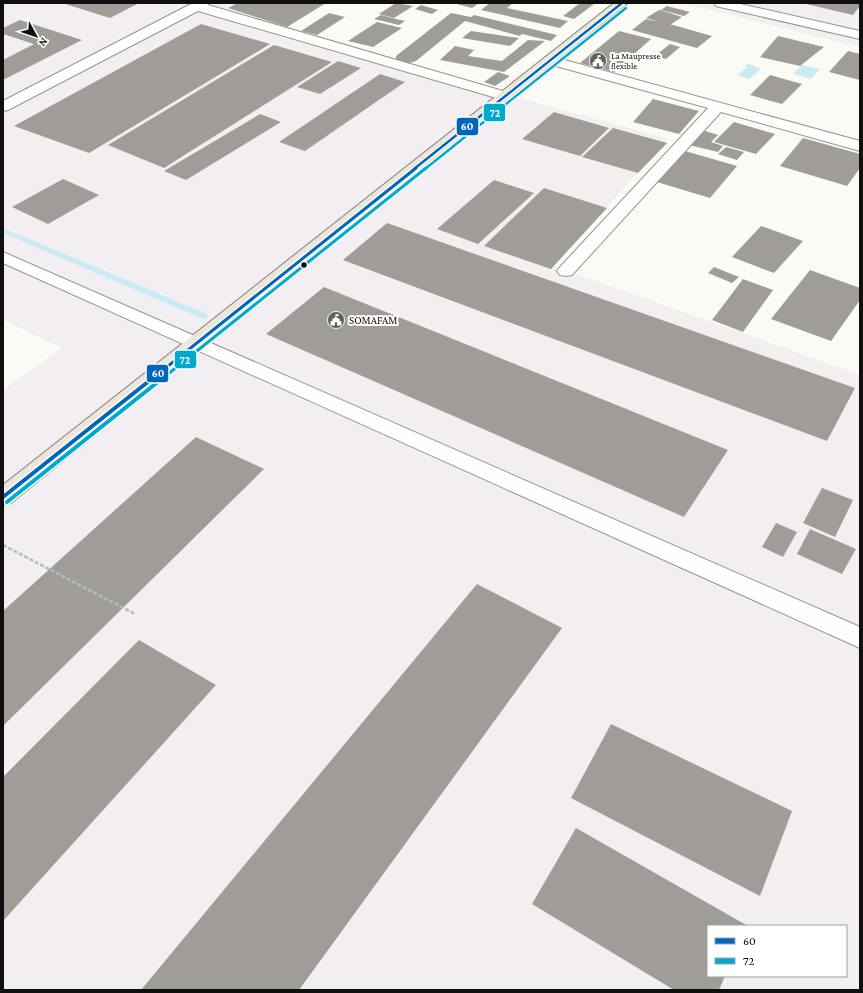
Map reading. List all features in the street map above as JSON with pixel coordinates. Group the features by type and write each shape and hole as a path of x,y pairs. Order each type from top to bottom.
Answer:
{"main road":[{"path":"3,497 622,3"}],"street":[{"path":"720,3 860,35"},
{"path":"3,107 200,5 505,96"},
{"path":"550,60 860,146"},
{"path":"566,271 717,107"},
{"path":"3,257 860,638"}],"path":[{"path":"3,545 135,614"}],"shaded area":[{"path":"3,3 285,3 250,23 668,139 554,266 860,375 860,990 3,990 3,390 62,348 3,320"},
{"path":"683,3 860,3 860,47"}],"water":[{"path":"749,64 761,69 749,79 737,75 746,68 745,65"},
{"path":"802,65 820,69 811,79 793,74"}],"building":[{"path":"62,3 139,3 110,18"},
{"path":"238,3 326,3 287,27 228,8"},
{"path":"396,3 413,6 394,18 379,14"},
{"path":"453,3 479,3 472,8"},
{"path":"490,3 513,3 507,8 568,21 560,28 481,10"},
{"path":"580,3 594,4 574,19 563,16"},
{"path":"802,3 860,3 860,6 853,15"},
{"path":"421,5 438,10 432,14 415,9"},
{"path":"667,6 690,12 684,16 661,10"},
{"path":"659,10 682,17 670,25 646,18"},
{"path":"329,13 345,17 317,35 301,31"},
{"path":"451,13 471,17 474,15 557,35 551,41 522,34 520,36 465,21 416,61 406,64 396,60 396,56"},
{"path":"381,15 405,21 399,25 374,19"},
{"path":"646,19 712,36 697,48 632,30"},
{"path":"20,20 82,40 3,80 3,60 34,44 3,34 3,28"},
{"path":"377,22 402,28 373,47 348,41"},
{"path":"201,24 270,44 89,153 14,126"},
{"path":"471,31 519,38 510,46 462,38"},
{"path":"619,31 651,39 614,72 580,63"},
{"path":"778,36 824,47 800,66 760,57"},
{"path":"528,40 545,41 504,72 440,60 455,46 474,50 468,56 502,61"},
{"path":"670,44 680,47 666,59 655,56"},
{"path":"274,45 332,62 164,168 108,145"},
{"path":"848,51 860,54 860,80 829,72"},
{"path":"338,61 361,68 320,94 297,87"},
{"path":"498,72 510,76 495,86 484,82"},
{"path":"380,74 405,82 305,151 279,142"},
{"path":"770,75 802,84 782,104 750,95"},
{"path":"653,99 699,111 679,134 633,122"},
{"path":"554,112 609,128 580,156 522,139"},
{"path":"260,114 281,122 186,180 164,171"},
{"path":"734,122 775,134 756,154 714,142"},
{"path":"613,128 667,143 638,173 582,157"},
{"path":"702,130 718,135 711,142 723,146 718,152 689,145"},
{"path":"803,138 860,154 860,168 847,186 780,166"},
{"path":"726,147 744,152 737,160 718,154"},
{"path":"685,151 737,166 710,198 657,182"},
{"path":"63,179 99,195 48,224 12,207"},
{"path":"494,180 534,193 478,244 437,229"},
{"path":"544,188 607,208 551,269 484,246"},
{"path":"387,223 855,388 827,441 343,260"},
{"path":"761,226 803,241 774,273 732,257"},
{"path":"714,267 739,277 732,283 708,273"},
{"path":"810,270 860,288 860,300 831,341 771,319"},
{"path":"743,279 773,290 743,332 712,320"},
{"path":"324,287 728,450 684,517 266,334"},
{"path":"196,437 264,469 3,726 3,611"},
{"path":"822,488 853,500 835,537 803,523"},
{"path":"776,523 797,532 783,557 762,547"},
{"path":"810,529 856,549 842,574 797,554"},
{"path":"477,584 562,628 299,990 141,990"},
{"path":"139,640 216,685 3,921 3,777"},
{"path":"611,724 792,811 760,896 571,798"},
{"path":"576,828 746,925 707,925 707,977 725,977 719,990 674,990 532,904"}],"waterway":[{"path":"3,230 204,316"}],"transit line":[{"name":"60","path":"3,497 622,3"},
{"name":"72","path":"7,502 626,8"}],"place":[{"name":"La Maupresse flexible","path":"598,61"},
{"name":"SOMAFAM","path":"336,320"}]}
